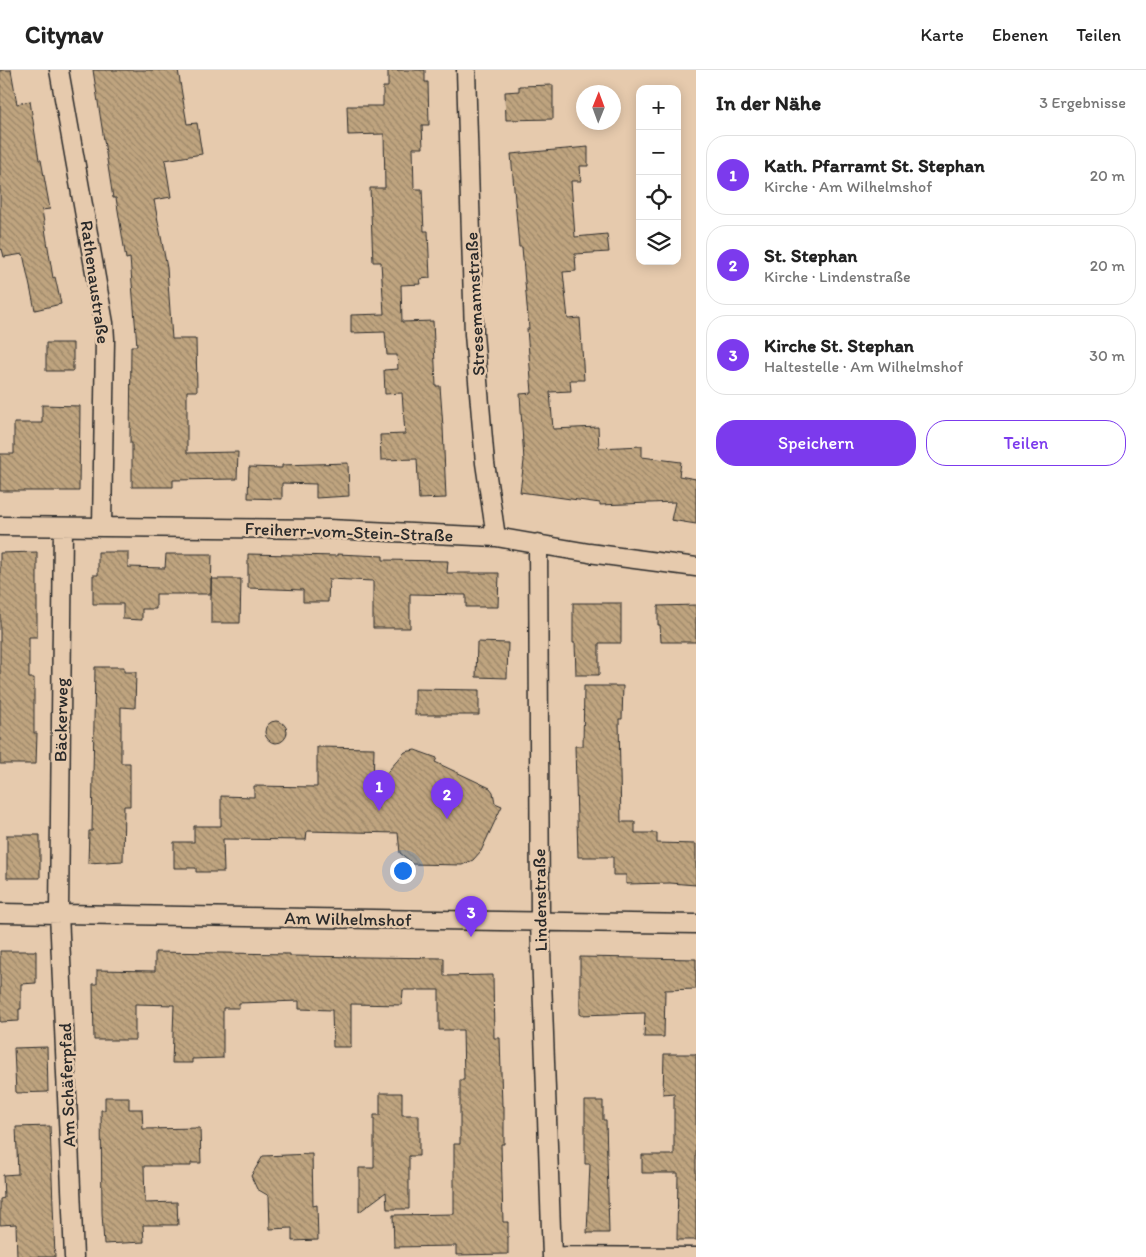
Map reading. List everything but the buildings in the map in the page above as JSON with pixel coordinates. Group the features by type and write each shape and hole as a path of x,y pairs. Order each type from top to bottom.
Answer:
{"street":[{"name":"Rathenaustraße","path":"59,70 104,323 102,526"},
{"name":"Stresemannstraße","path":"466,70 474,334 485,463 496,537"},
{"name":"Freiherr-vom-Stein-Straße","path":"0,526 329,529 496,537 589,553 696,567"},
{"name":"Bäckerweg","path":"60,913 63,527"},
{"name":"Lindenstraße","path":"538,544 540,923 552,1256"},
{"name":"Am Wilhelmshof","path":"0,913 696,924"},
{"name":"Am Schäferpfad","path":"60,913 74,1257"},
{"path":"552,1256 696,1256"}],"place":[{"name":"Kath. Pfarramt St. Stephan","path":"379,811"},
{"name":"St. Stephan","path":"447,819"},
{"name":"Kirche St. Stephan","path":"471,937"}]}
